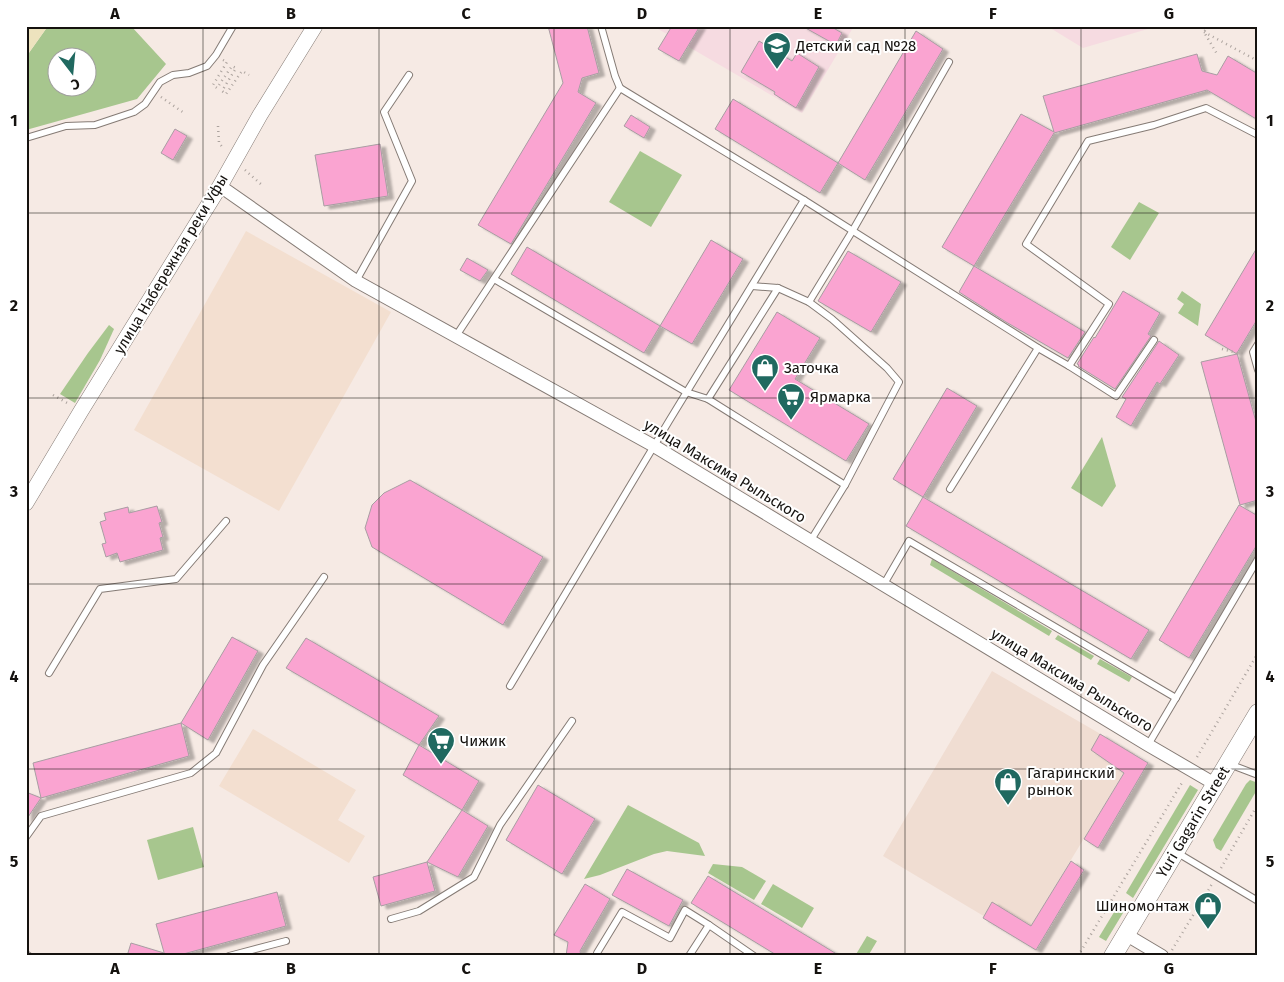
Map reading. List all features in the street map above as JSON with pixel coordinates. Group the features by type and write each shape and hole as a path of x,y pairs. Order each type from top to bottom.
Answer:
{"main road":[{"name":"Yuri Gagarin Street","path":"1113,956 1258,713"}],"street":[{"name":"улица Набережная реки Уфы","path":"26,503 81,410 220,186 260,115 315,26"},
{"name":"улица Максима Рыльского","path":"220,186 356,281 654,446 1215,784"},
{"path":"1126,934 1162,956"}],"lane":[{"path":"26,138 66,126 95,125 134,112 146,104 160,82 173,75 189,73 207,66 234,26"},
{"path":"601,26 620,88 853,230 1116,396 1154,340"},
{"path":"809,302 853,230 949,62"},
{"path":"356,281 412,181 384,112 409,75"},
{"path":"456,336 620,88"},
{"path":"1069,366 1109,304 1026,244 1088,141 1206,108 1258,135"},
{"path":"510,686 686,392 804,200"},
{"path":"494,279 686,392 708,399 845,485"},
{"path":"752,286 778,288 809,302 832,319 888,368 899,382 845,485 811,540"},
{"path":"708,399 778,288"},
{"path":"1258,344 1253,352 1258,370"},
{"path":"950,489 1038,348"},
{"path":"49,673 100,589 176,579 226,521"},
{"path":"884,584 909,541 1176,698"},
{"path":"1148,745 1258,559"},
{"path":"26,837 40,816 191,773 216,752 263,665 324,577"},
{"path":"391,919 420,911 474,877 500,825 572,721"},
{"path":"1227,764 1258,775"},
{"path":"1175,851 1258,901"},
{"path":"598,956 622,912 670,938 685,910 754,956"},
{"path":"689,956 709,925"},
{"path":"229,956 286,941"}],"path":[{"path":"1204,32 1208,26"},
{"path":"1204,32 1217,54"},
{"path":"1204,32 1258,61"},
{"path":"220,58 227,62 213,85 217,88 232,66 236,68 222,91 226,94 242,71 249,75"},
{"path":"158,95 184,113"},
{"path":"1222,349 1237,354 1253,352"},
{"path":"1078,956 1258,653"}],"shaded area":[{"name":"Детский сад №28","path":"653,26 854,26 802,113"},
{"path":"1047,26 1158,26 1083,48"},
{"path":"246,231 391,312 279,511 134,430"},
{"name":"Гагаринский рынок","path":"992,671 1135,754 1024,940 883,856"},
{"path":"253,729 356,790 338,820 365,836 349,863 219,786"}],"green space":[{"path":"48,26 131,26 166,64 137,99 26,130 26,57"},
{"path":"640,151 682,175 651,227 609,202"},
{"path":"1139,202 1159,213 1130,260 1111,247"},
{"path":"1182,291 1201,304 1198,326 1178,313 1184,304 1177,299"},
{"path":"109,325 114,329 100,360 75,403 60,394"},
{"path":"1102,437 1116,486 1102,507 1071,488"},
{"path":"932,559 1052,631 1049,636 930,565"},
{"path":"1058,635 1094,656 1091,660 1055,639"},
{"path":"1100,659 1132,677 1129,682 1097,664"},
{"path":"1250,780 1258,783 1258,788 1221,851 1216,848 1213,840"},
{"path":"1190,785 1198,790 1133,898 1126,893"},
{"path":"628,805 699,843 705,856 667,851 584,879"},
{"path":"193,827 204,867 158,880 147,840"},
{"path":"713,864 742,867 766,881 754,900 708,873"},
{"path":"773,884 814,908 802,928 761,904"},
{"path":"1119,904 1126,908 1106,941 1099,937"},
{"path":"867,936 877,941 868,956 855,956"}],"sand":[{"path":"26,26 48,26 26,57"}],"building":[{"path":"548,26 587,26 599,73 582,78 578,92 596,103 511,244 478,225 563,83"},
{"path":"672,26 700,26 679,61 658,49"},
{"path":"802,26 830,26 842,33 836,45"},
{"path":"916,31 943,49 865,180 838,163"},
{"path":"759,41 792,61 797,53 819,67 796,108 774,94 775,92 741,72"},
{"path":"1197,54 1202,71 1217,75 1228,56 1258,74 1258,120 1207,90 1054,133 974,266 942,247 1021,114 1054,132 1043,96"},
{"path":"733,99 838,163 820,193 715,129"},
{"path":"631,115 650,127 644,138 624,126"},
{"path":"175,129 187,136 173,160 161,153"},
{"path":"380,144 388,196 324,206 315,155"},
{"path":"711,240 743,259 692,344 660,326"},
{"path":"1258,246 1258,318 1237,353 1258,429 1258,500 1240,505 1201,362 1237,354 1205,335"},
{"path":"527,247 660,326 644,353 511,274"},
{"path":"848,251 901,282 871,332 818,301"},
{"path":"467,258 488,270 480,281 460,270"},
{"path":"974,266 1085,332 1068,358 959,292"},
{"path":"1123,291 1160,313 1148,334 1151,336 1115,389 1077,364"},
{"path":"777,312 820,338 795,379 869,424 846,461 729,390"},
{"path":"1159,341 1179,355 1160,384 1157,382 1131,426 1116,417 1126,399 1122,397"},
{"path":"947,388 977,406 923,497 893,479"},
{"path":"410,480 543,557 503,625 372,547 365,528 372,505 384,493"},
{"path":"923,497 1149,630 1131,659 906,526"},
{"path":"1239,505 1258,516 1258,543 1189,658 1159,640"},
{"path":"157,506 162,522 159,523 163,537 160,538 163,550 120,562 117,553 106,557 102,544 106,543 100,522 106,520 104,513 128,507 129,513"},
{"path":"232,637 258,651 208,740 181,723"},
{"path":"306,638 439,716 419,745 286,668"},
{"path":"181,723 189,756 41,798 33,763"},
{"path":"1100,734 1148,763 1098,848 1084,839 1124,773 1091,750"},
{"path":"419,745 479,781 462,810 403,775"},
{"path":"538,785 595,819 562,874 506,840"},
{"path":"26,792 41,798 26,820"},
{"path":"462,810 488,826 458,877 427,862"},
{"path":"1071,861 1084,870 1036,950 983,918 992,902 1031,926"},
{"path":"427,862 435,891 381,906 373,877"},
{"path":"627,869 683,900 669,926 612,895"},
{"path":"708,876 840,956 778,956 691,903"},
{"path":"585,884 610,899 580,951 581,956 566,956 568,942 554,935"},
{"path":"277,892 286,926 176,956 165,956 156,924"},
{"path":"131,943 164,953 163,956 127,956"}],"place":[{"name":"Детский сад №28","path":"777,70"},
{"name":"Заточка","path":"765,392"},
{"name":"Ярмарка","path":"791,421"},
{"name":"Чижик","path":"441,765"},
{"name":"Гагаринский рынок","path":"1008,806"},
{"name":"Шиномонтаж","path":"1208,930"}]}
